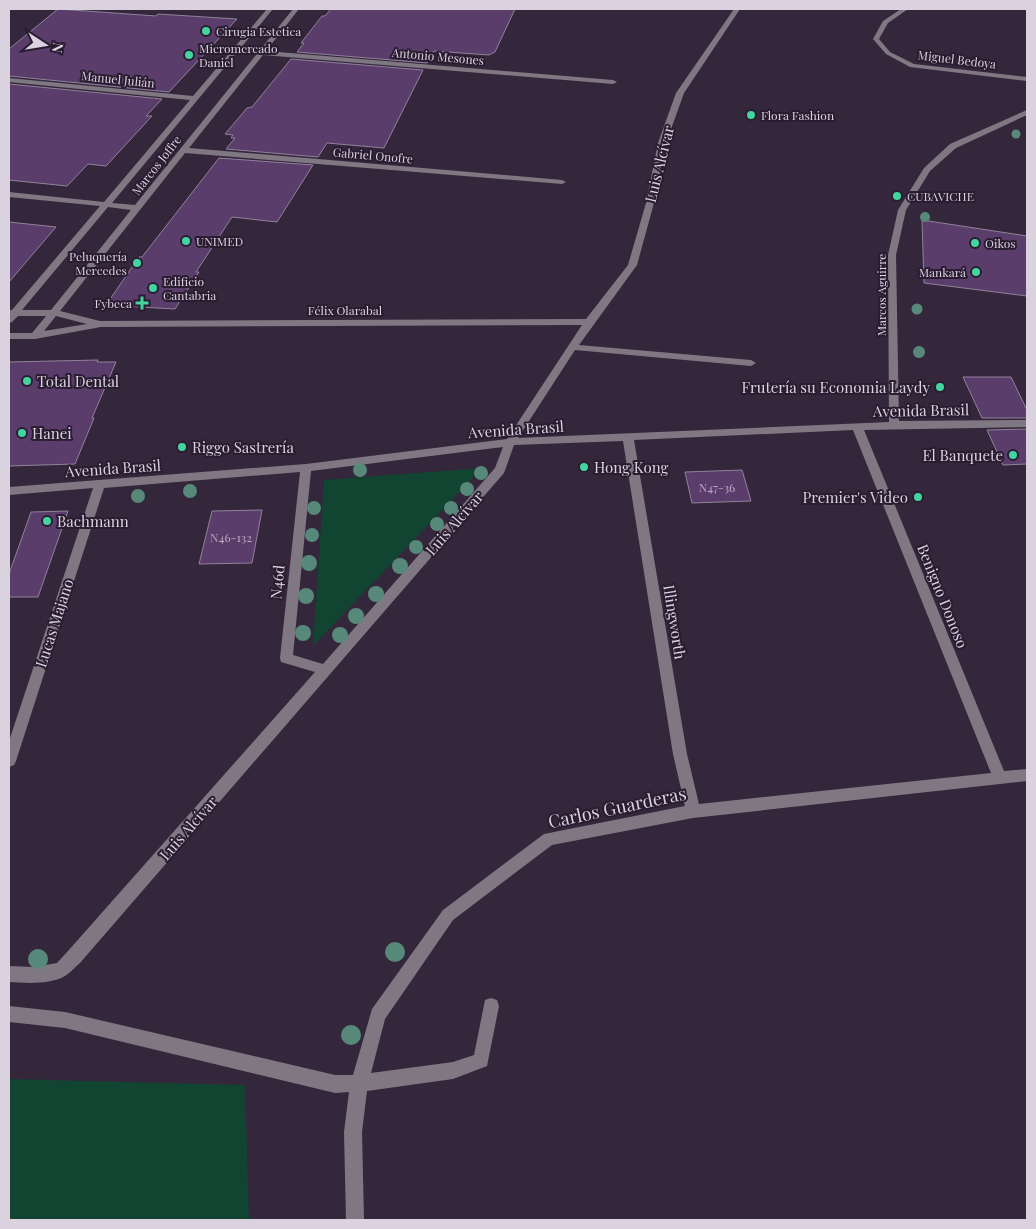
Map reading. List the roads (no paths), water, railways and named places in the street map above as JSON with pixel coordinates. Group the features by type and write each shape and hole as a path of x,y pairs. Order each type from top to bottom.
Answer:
{"street":[{"name":"Marcos Joffre","path":"11,316 107,205 270,9"},
{"name":"Luis Alcívar","path":"10,978 61,970 500,470 510,442 589,322 632,265 650,204 662,143 680,93 737,9"},
{"name":"Miguel Bedoya","path":"905,9 885,22 876,39 888,53 912,66 1027,79"},
{"path":"284,10 295,10"},
{"name":"Marcos Joffre","path":"35,336 295,10"},
{"name":"Antonio Mesones","path":"260,53 613,82"},
{"name":"Manuel Julián","path":"9,80 195,98"},
{"name":"Marcos Aguirre","path":"894,425 892,256 902,210 927,170 953,146 1027,112"},
{"name":"Gabriel Onofre","path":"182,150 562,182"},
{"path":"9,194 137,208"},
{"name":"Félix Olarabal","path":"11,316 54,313 101,324"},
{"name":"Félix Olarabal","path":"9,336 35,336 101,324 589,322"},
{"path":"572,347 751,363"},
{"name":"Avenida Brasil","path":"9,491 306,468 510,442 894,425 1027,424"},
{"name":"Benigno Donoso","path":"857,427 999,776"},
{"name":"Illingworth","path":"628,438 680,754 692,811"},
{"name":"N46d","path":"306,468 286,658 326,670"},
{"name":"Lucas Majano","path":"9,761 100,484"},
{"name":"Carlos Guarderas","path":"355,1220 353,1132 359,1085 378,1015 448,915 548,839 692,811 999,776 1027,775"},
{"path":"9,1014 65,1020 335,1084 359,1085 400,1076 470,1067 481,1060 491,1006"}],"place":[{"name":"Cirugia Estetica","path":"206,31"},
{"name":"Micromercado Daniel","path":"189,55"},
{"name":"Flora Fashion","path":"751,115"},
{"name":"CUBAVICHE","path":"897,196"},
{"name":"UNIMED","path":"186,241"},
{"name":"Oikos","path":"975,243"},
{"name":"Peluquería Mercedes","path":"137,263"},
{"name":"Mankará","path":"976,272"},
{"name":"Edificio Cantabria","path":"153,288"},
{"name":"Fybeca","path":"142,303"},
{"name":"Total Dental","path":"27,381"},
{"name":"Frutería su Economia Laydy","path":"940,387"},
{"name":"Hanei","path":"22,433"},
{"name":"Riggo Sastrería","path":"182,447"},
{"name":"El Banquete","path":"1013,455"},
{"name":"Hong Kong","path":"584,467"},
{"name":"Premier's Video","path":"918,497"},
{"name":"Bachmann","path":"47,521"}]}
